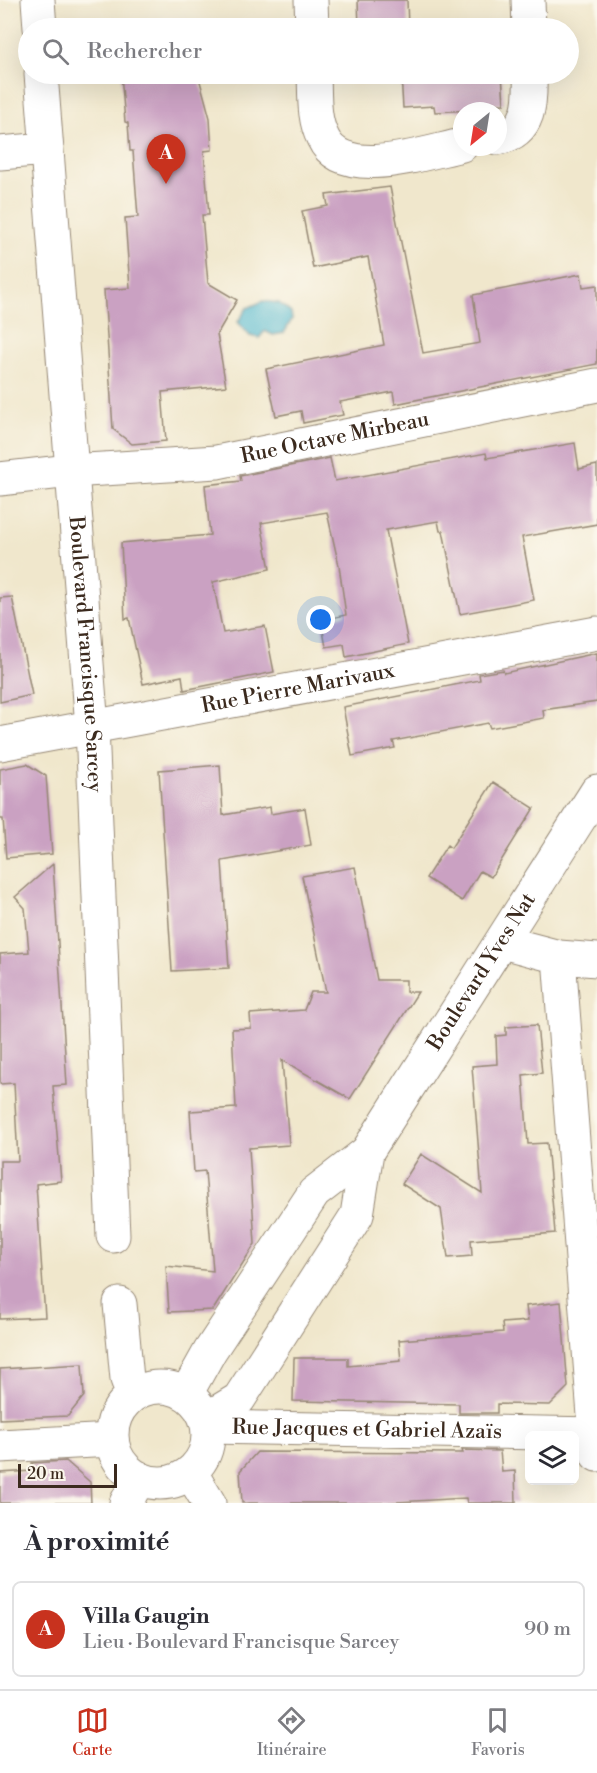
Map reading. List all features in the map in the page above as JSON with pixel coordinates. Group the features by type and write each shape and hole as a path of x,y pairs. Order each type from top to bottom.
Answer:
{"street":[{"path":"38,0 39,18"},
{"path":"311,0 312,18"},
{"path":"528,0 529,18"},
{"name":"Boulevard Francisque Sarcey","path":"42,84 70,471 92,727 113,1236"},
{"path":"315,84 320,130 328,147 344,157 372,163 453,147"},
{"path":"507,136 519,129 525,119 531,97 530,84"},
{"path":"0,153 46,149"},
{"name":"Rue Octave Mirbeau","path":"0,479 70,471 217,462 597,385"},
{"name":"Rue Pierre Marivaux","path":"0,744 597,633"},
{"name":"Boulevard Yves Nat","path":"367,1152 357,1215 239,1400 200,1414 210,1351 314,1193 367,1152 597,791"},
{"path":"502,942 559,957 597,960"},
{"path":"559,957 596,1441"},
{"path":"120,1304 127,1378 133,1395"},
{"path":"168,1387 200,1414 205,1452 191,1473 175,1481 157,1483 133,1491 126,1468 116,1455 112,1440 113,1423 121,1407 133,1395 150,1388 168,1387"},
{"name":"Rue Jacques et Gabriel Azaïs","path":"200,1414 596,1441"},
{"path":"0,1446 112,1440"},
{"path":"191,1473 209,1503"}],"water":[{"path":"263,301 279,303 291,313 292,319 284,333 273,335 265,331 259,338 250,336 238,322 247,308"}],"building":[{"path":"358,0 407,0 408,18 359,18"},
{"path":"122,84 201,84 210,118 212,150 204,151 209,215 202,215 208,283 237,300 217,334 226,386 162,392 166,441 132,444 113,429 104,290 130,288 125,218 138,217 133,151 130,151 128,123 125,122"},
{"path":"402,84 503,84 504,102 453,102 453,111 435,112 434,106 403,108"},
{"path":"390,187 423,353 480,343 473,295 581,274 583,287 597,285 597,364 395,404 393,392 340,402 343,415 303,423 301,411 276,416 266,369 384,345 368,257 313,268 302,211 328,206 326,195"},
{"path":"575,443 579,469 597,465 597,524 522,537 534,600 460,614 443,531 440,531 438,521 386,530 408,644 346,657 344,644 326,647 321,620 346,615 339,566 327,512 261,523 270,569 213,582 223,633 265,626 274,672 184,690 182,676 143,684 129,618 125,619 121,543 210,535 205,485 241,481 240,476 330,458 335,481 486,453 487,458"},
{"path":"12,597 32,695 0,702 0,598"},
{"path":"597,653 597,702 543,710 544,718 490,728 488,723 393,741 395,748 352,756 343,707 480,680 479,674 503,670 504,673"},
{"path":"27,764 46,776 52,854 6,858 3,819 0,819 0,769"},
{"path":"220,765 223,815 270,807 271,814 305,808 311,845 222,861 229,968 172,971 159,770"},
{"path":"493,782 534,808 491,877 480,871 462,901 426,878 447,845 451,848"},
{"path":"53,864 67,1085 53,1086 61,1181 36,1184 45,1317 0,1319 0,1161 18,1161 14,1083 0,1084 0,954 29,952 25,908 15,897"},
{"path":"355,867 377,980 406,980 406,992 418,992 350,1099 282,1060 289,1145 249,1148 255,1244 213,1310 169,1312 166,1266 213,1271 205,1171 194,1172 190,1111 236,1108 232,1029 251,1028 250,1014 304,1010 311,992 326,992 302,876"},
{"path":"537,1025 542,1073 523,1075 528,1144 547,1143 555,1233 471,1240 472,1256 448,1258 441,1209 402,1184 421,1154 482,1193 472,1066 497,1064 496,1036 506,1035 506,1027"},
{"path":"561,1302 568,1387 550,1405 497,1404 497,1413 459,1413 459,1404 293,1401 294,1358 348,1358 348,1366 401,1361 399,1340 503,1332 502,1323 528,1321 526,1306"},
{"path":"82,1364 84,1396 68,1416 0,1419 0,1369"},
{"path":"462,1450 500,1451 502,1472 515,1471 516,1503 467,1503 466,1498 380,1503 242,1503 240,1471 257,1452 463,1453"},
{"path":"66,1461 90,1482 91,1503 0,1503 0,1473 32,1471 32,1463"}],"place":[{"name":"Villa Gaugin","path":"166,184"}]}
